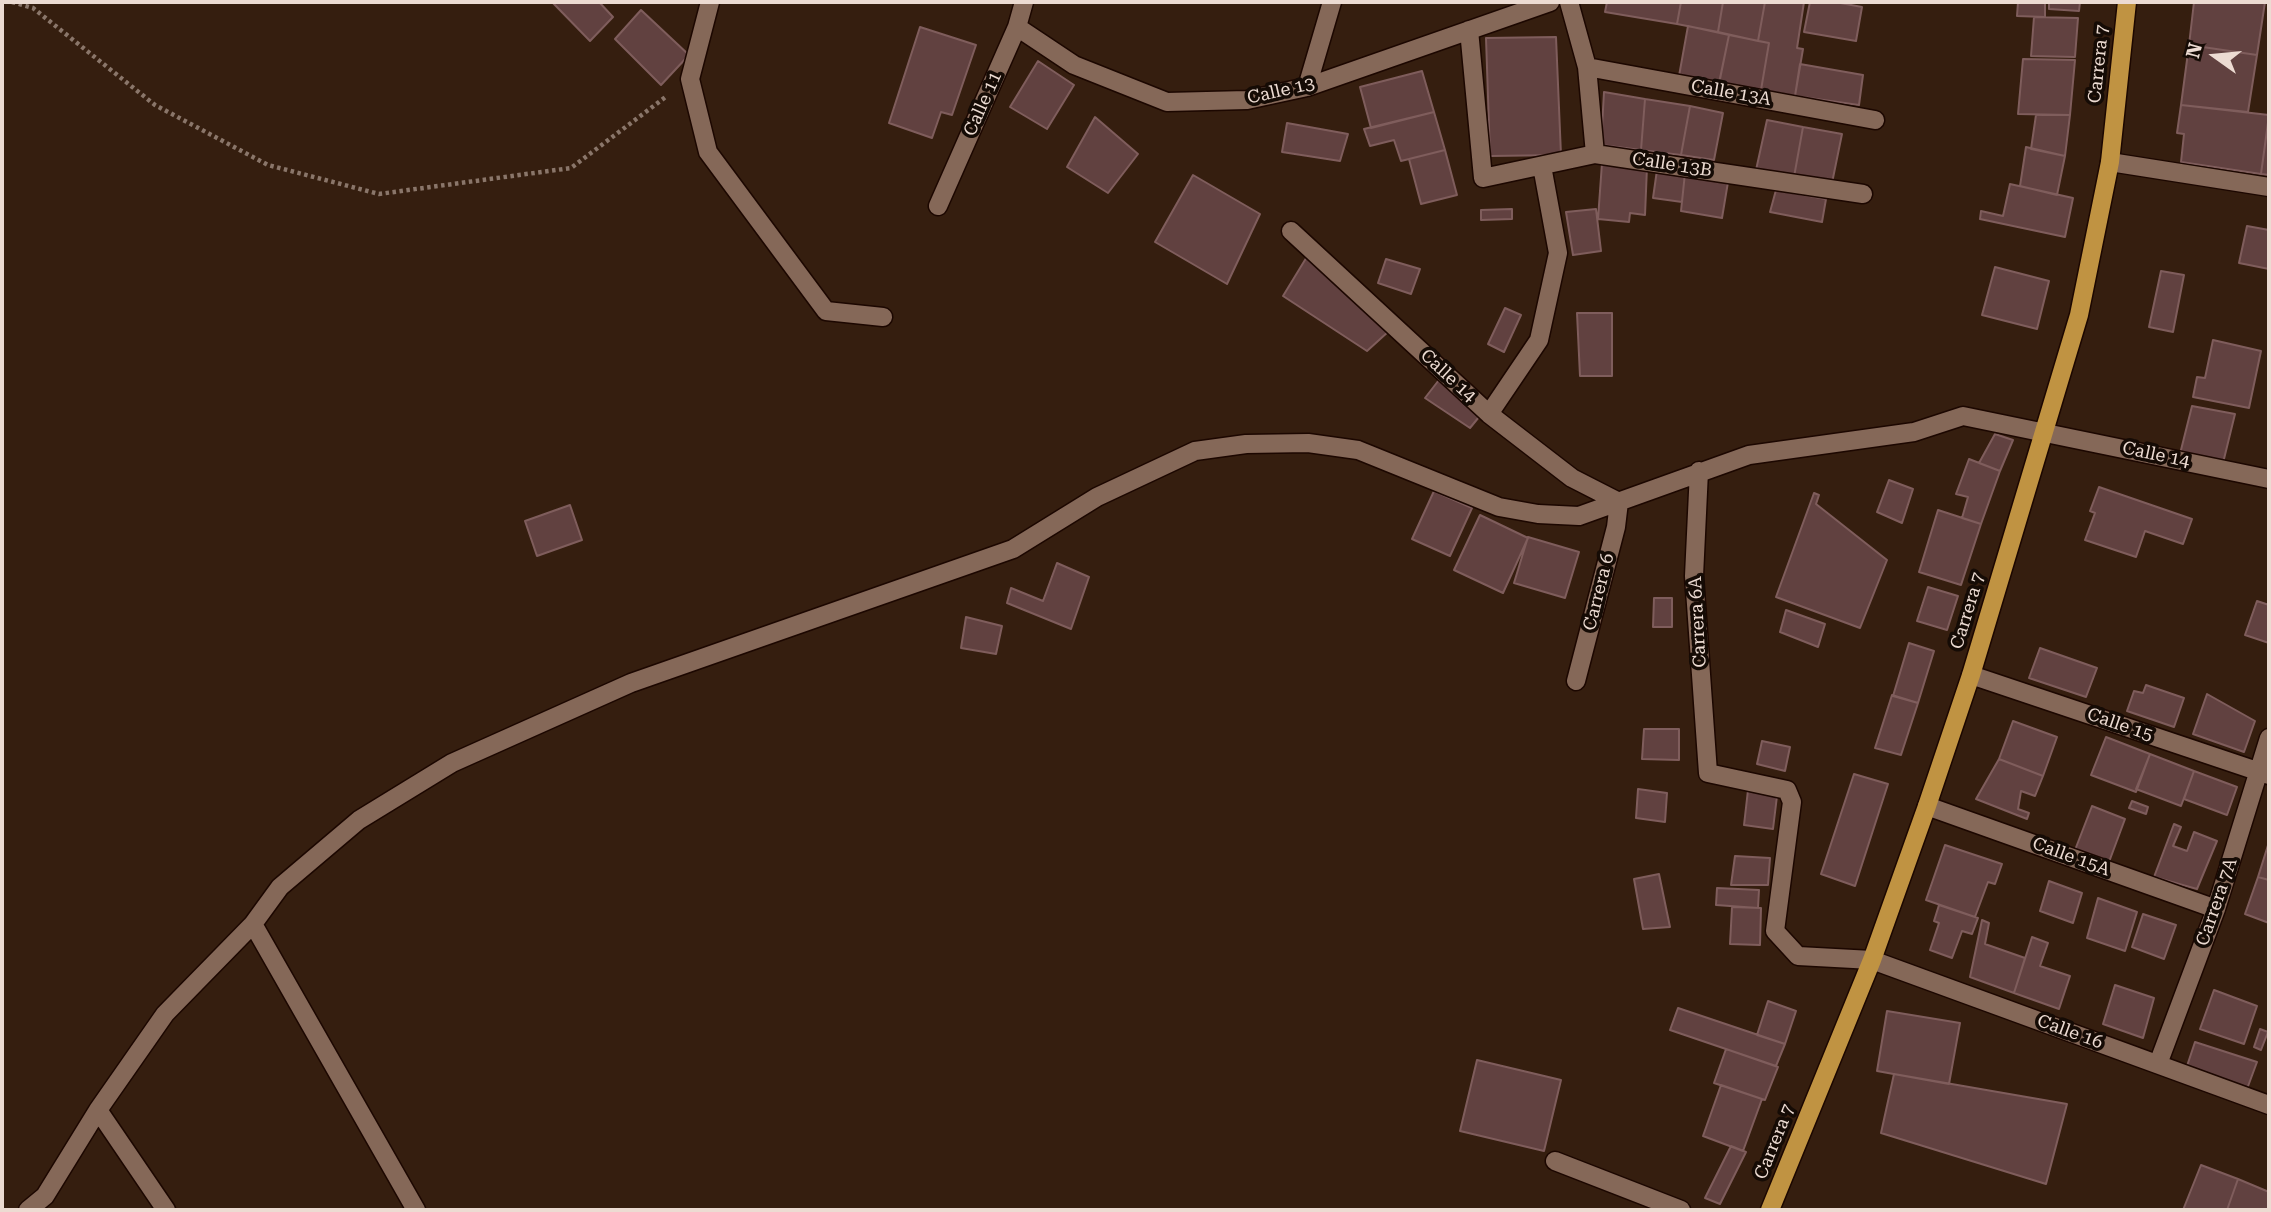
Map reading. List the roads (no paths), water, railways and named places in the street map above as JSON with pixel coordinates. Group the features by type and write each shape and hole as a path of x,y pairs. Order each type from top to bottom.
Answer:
{"main road":[{"name":"Carrera 7","path":"1770,1210 1872,960 1927,806 1971,675 2079,315 2109,162 2127,2"}],"street":[{"path":"710,2 690,79 708,152 826,311 883,317"},
{"name":"Calle 11","path":"938,206 1017,27 1024,2"},
{"path":"1307,87 1332,2"},
{"name":"Calle 13","path":"1017,27 1074,65 1167,102 1247,100 1307,87 1550,2"},
{"path":"1569,2 1587,67 1595,154"},
{"name":"Calle 13B","path":"1469,30 1483,178 1595,154 1863,194"},
{"name":"Calle 13A","path":"1587,67 1875,120"},
{"path":"2109,162 2269,187"},
{"path":"1489,414 1539,340 1558,253 1542,166"},
{"name":"Calle 14","path":"1291,231 1489,414 1572,478 1619,502"},
{"name":"Calle 14","path":"28,1210 46,1196 98,1110 164,1014 253,924 280,887 359,820 452,763 631,683 1013,549 1097,497 1195,452 1246,444 1308,443 1358,450 1499,507 1538,514 1579,516 1749,455 1914,432 1963,416 2269,479"},
{"name":"Carrera 6A","path":"1699,471 1694,576 1708,773 1787,790"},
{"name":"Carrera 6","path":"1576,681 1616,527 1619,502"},
{"name":"Calle 15","path":"1971,675 2265,773"},
{"name":"Carrera 7A","path":"2158,1064 2265,773 2269,738"},
{"name":"Calle 16","path":"1787,790 1792,802 1775,931 1798,956 1872,960 2269,1105"},
{"name":"Calle 15A","path":"1927,806 2216,909"},
{"path":"253,924 416,1210"},
{"path":"98,1110 166,1210"},
{"path":"1555,1161 1681,1210"}]}
